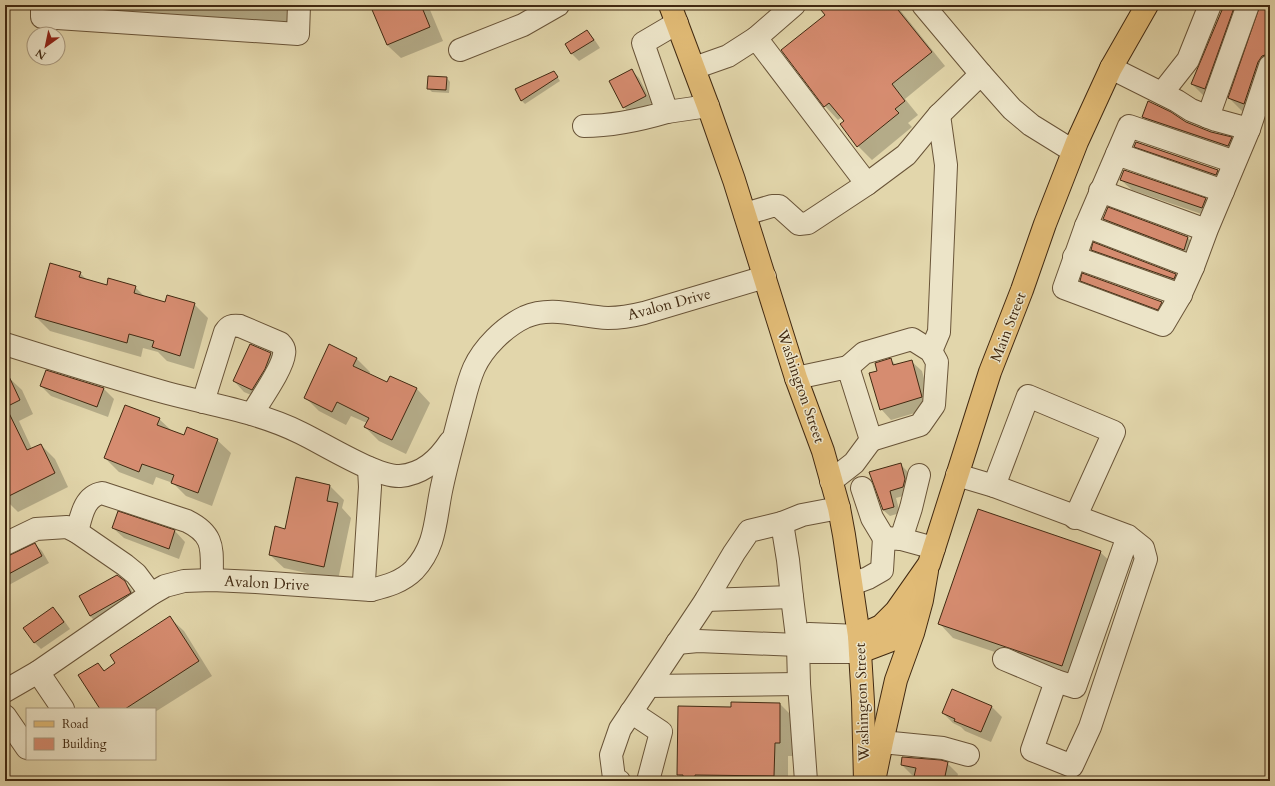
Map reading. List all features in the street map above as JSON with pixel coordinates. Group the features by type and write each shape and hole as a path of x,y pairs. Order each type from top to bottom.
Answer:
{"main road":[{"name":"Main Street","path":"860,644 896,611 931,556 990,372 1022,290 1045,224 1074,151 1111,68 1147,5"},
{"name":"Washington Street","path":"673,14 708,106 745,214 796,378 823,451 839,508 852,584 860,644 865,781"},
{"path":"874,781 896,680 918,616 931,556"},
{"path":"860,644 897,638 918,616"}],"street":[{"path":"42,5 42,17 298,34 299,5"},
{"path":"460,50 523,25 558,5"},
{"path":"923,5 1012,109 1026,121 1074,151"},
{"path":"1162,93 1188,60 1210,5"},
{"path":"1208,117 1248,5"},
{"path":"694,68 728,56 756,38 784,8"},
{"path":"667,112 643,43 673,14"},
{"path":"756,38 867,184"},
{"path":"1235,162 1130,126 1100,191 1074,257 1064,288 1163,325 1180,295 1193,267 1206,230 1223,191 1249,129 1270,66"},
{"path":"1111,68 1162,93 1190,110 1249,129"},
{"path":"745,214 772,206 779,206 799,224 808,223 867,184 906,155 939,115 981,74"},
{"path":"584,126 600,126 640,120 667,112 708,106"},
{"path":"930,351 940,332 946,165 939,115"},
{"path":"1117,154 1223,191"},
{"path":"1100,191 1206,230"},
{"path":"1086,226 1193,267"},
{"path":"1074,257 1180,295"},
{"name":"Avalon Drive","path":"5,691 38,672 164,586 184,581 212,580 250,581 371,590 400,581 413,570 424,557 432,539 454,436 467,386 475,367 488,348 510,326 525,317 542,312 562,311 597,317 626,317 765,277"},
{"path":"203,402 225,332 228,327 233,325 240,326 280,343 284,348 282,364 252,414"},
{"path":"796,378 848,367 864,353 912,339 930,351 936,362 934,405 920,425 871,440 854,463 831,481"},
{"name":"Avalon Drive","path":"5,344 166,393 252,414 284,425 370,468 388,475 400,476 414,473 426,468 436,460 454,436"},
{"path":"848,367 871,440"},
{"path":"994,486 1028,396 1114,432 1076,518"},
{"path":"370,468 364,581 371,590"},
{"path":"852,584 868,578 882,570 893,538 911,508 919,475"},
{"path":"957,475 994,486 1076,518 1128,536 1143,548 1146,559 1090,726 1072,766 1032,750 1065,684 1128,536"},
{"path":"862,488 872,518 893,538 931,556"},
{"path":"77,532 84,508 95,494 102,493 187,521 199,527 208,537 211,548 212,580"},
{"path":"619,781 614,778 611,755 620,729 706,600 749,531 782,523 802,515 839,508"},
{"path":"782,523 798,645 799,684 806,781"},
{"path":"5,544 36,529 67,527 77,532 136,574 151,594"},
{"path":"706,600 792,597"},
{"path":"677,643 698,641 798,645 809,634 860,644"},
{"path":"1004,660 1065,684"},
{"path":"38,672 62,708"},
{"path":"649,686 799,684"},
{"path":"631,712 661,732 648,781"},
{"path":"5,716 26,747"},
{"path":"882,742 943,748 968,755"}],"building":[{"path":"370,5 421,5 430,27 387,45"},
{"path":"817,5 894,5 932,52 892,84 905,101 895,109 899,113 857,147 840,124 844,121 829,103 824,107 781,50 825,15"},
{"path":"1222,5 1235,5 1205,89 1191,84 1222,10"},
{"path":"1260,5 1270,5 1270,48 1268,54 1262,56 1258,62 1244,104 1228,98"},
{"path":"587,30 594,40 571,54 565,44"},
{"path":"632,69 646,96 623,108 609,81"},
{"path":"554,71 558,77 521,101 515,89"},
{"path":"428,76 447,77 446,90 427,89"},
{"path":"1148,101 1171,112 1186,122 1211,132 1232,137 1228,146 1142,117"},
{"path":"1136,142 1218,170 1216,175 1134,147"},
{"path":"1124,170 1206,198 1202,208 1120,180"},
{"path":"1108,207 1188,237 1184,250 1103,219"},
{"path":"1093,242 1176,274 1174,279 1091,250"},
{"path":"50,263 81,272 79,277 107,285 108,278 136,286 134,293 165,302 167,295 195,303 180,356 152,347 154,341 129,334 127,343 35,317"},
{"path":"1082,273 1162,302 1158,310 1080,281"},
{"path":"250,344 271,353 265,369 252,390 233,381"},
{"path":"329,344 357,358 353,366 387,382 390,376 417,388 392,440 364,427 369,418 337,402 332,412 304,398"},
{"path":"891,358 893,365 912,360 922,397 880,410 869,373 877,371 875,363"},
{"path":"5,368 20,400 6,407 27,450 41,444 55,473 5,498"},
{"path":"46,370 104,388 97,407 40,386"},
{"path":"125,405 160,418 157,425 184,435 187,427 218,439 198,493 171,483 174,475 142,464 139,472 104,458"},
{"path":"901,463 905,479 903,487 890,491 894,507 883,510 869,472"},
{"path":"296,477 330,485 327,501 338,503 324,567 269,555 275,526 285,529"},
{"path":"978,509 1101,551 1062,666 938,624"},
{"path":"118,511 175,530 169,549 112,528"},
{"path":"35,543 42,556 5,576 5,556"},
{"path":"117,575 125,581 131,593 90,616 79,596"},
{"path":"53,607 64,622 34,643 23,628"},
{"path":"170,616 199,661 127,708 99,708 78,675 98,663 104,671 115,663 110,655"},
{"path":"952,689 992,706 981,732 954,721 955,719 942,713"},
{"path":"731,702 780,703 780,743 775,743 774,776 695,775 695,781 683,781 683,775 677,775 678,706 731,707"},
{"path":"902,757 941,760 948,762 944,781 913,781 916,768 901,765"}]}
